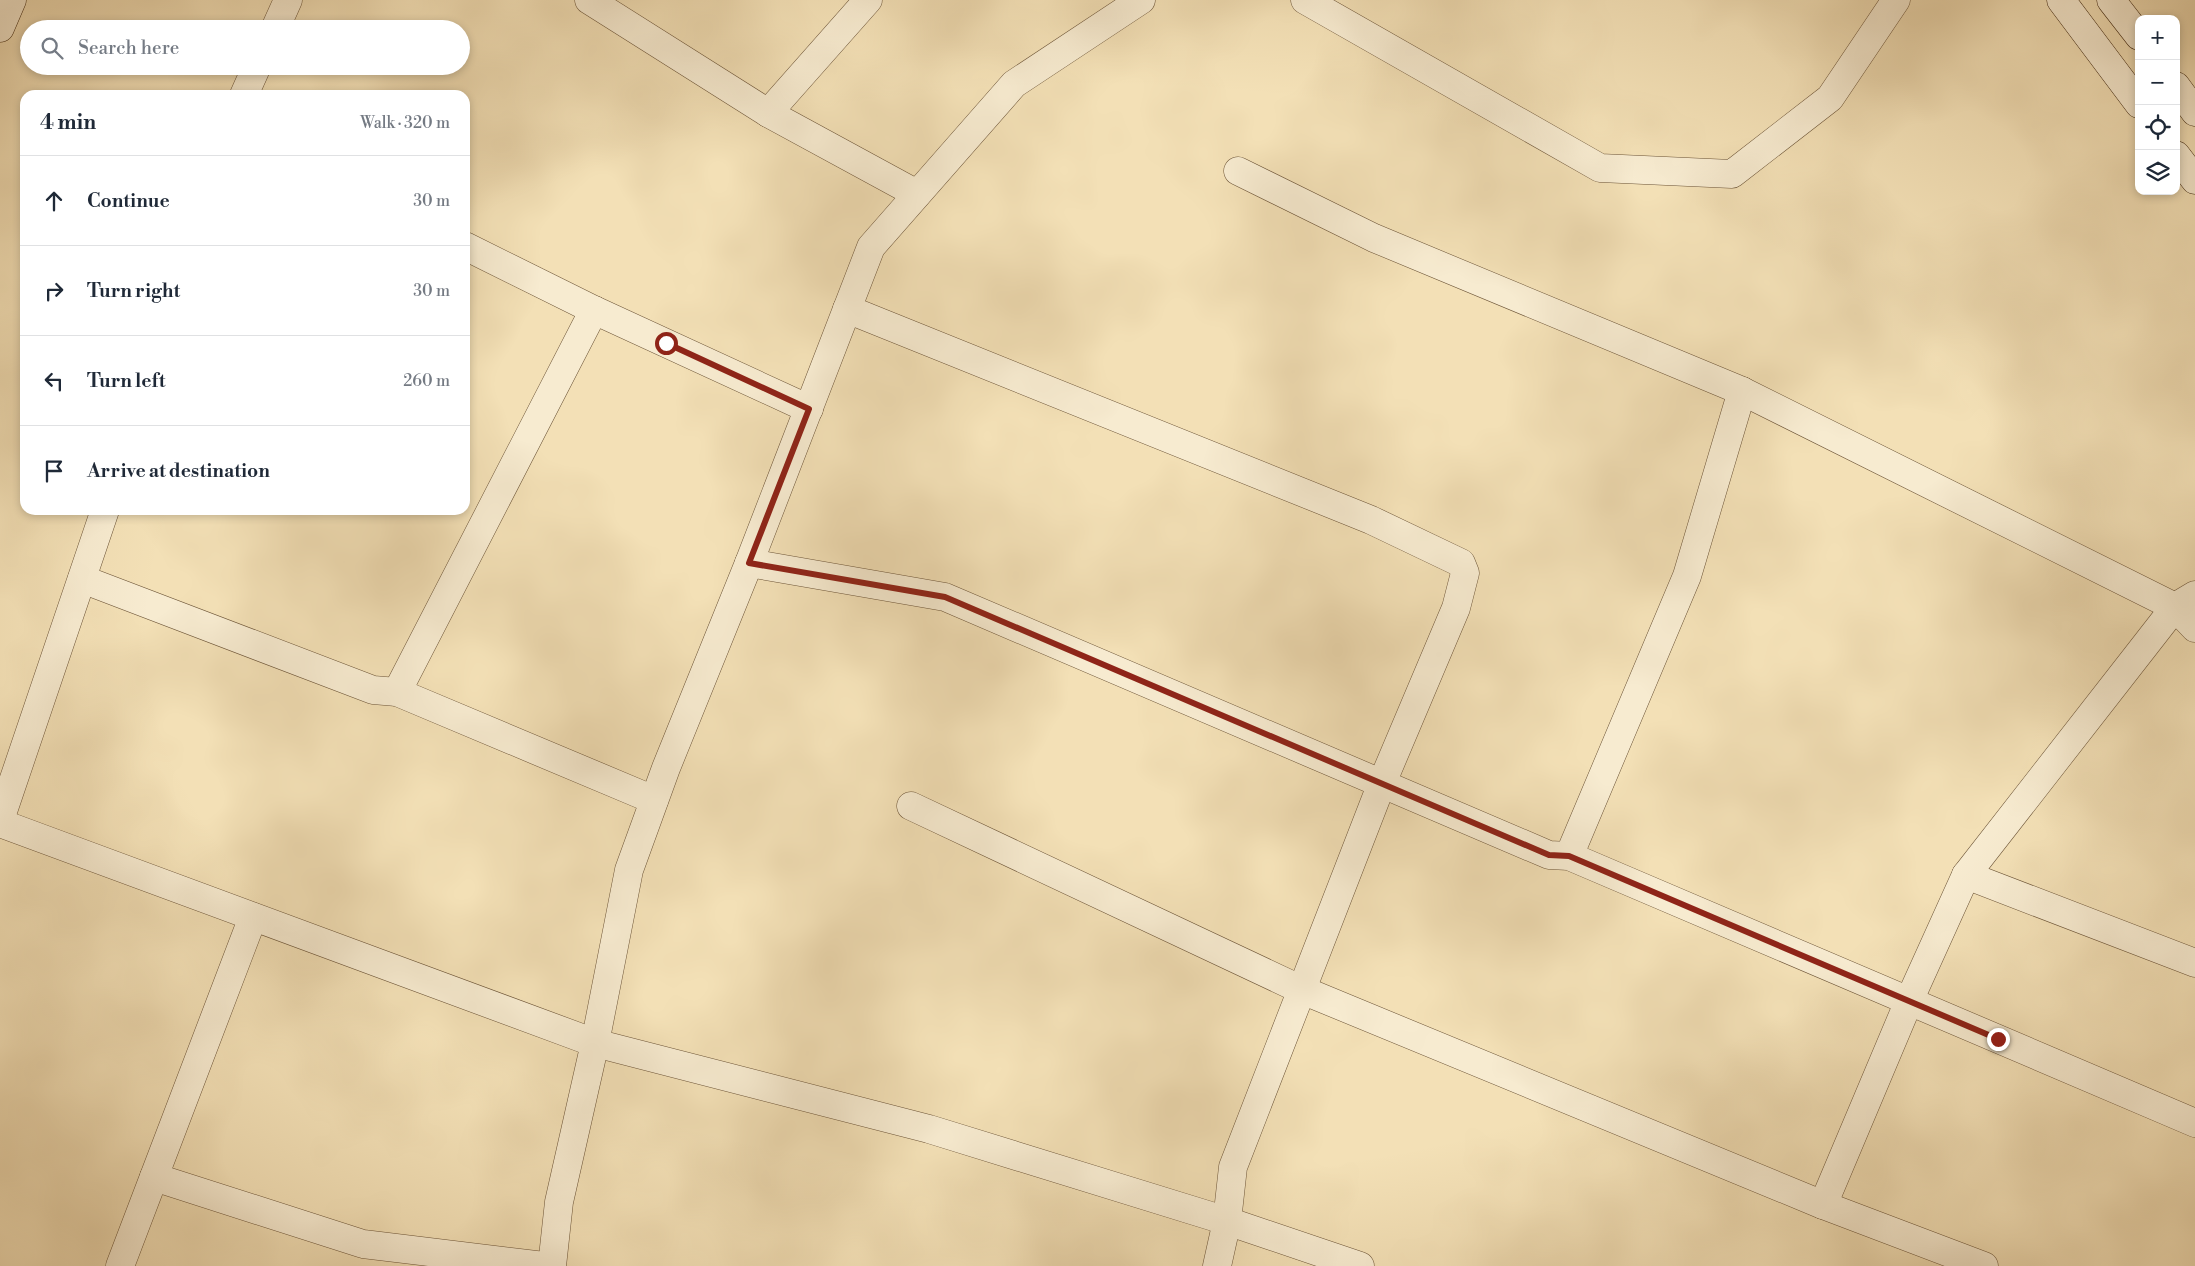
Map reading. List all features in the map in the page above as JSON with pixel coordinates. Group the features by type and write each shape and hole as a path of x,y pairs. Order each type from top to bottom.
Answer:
{"street":[{"path":"0,28 12,0"},
{"path":"279,20 288,0"},
{"path":"588,0 768,113 918,194"},
{"path":"768,113 868,0"},
{"path":"552,1266 559,1202 595,1043 629,870 654,800 749,563 871,248 1014,84 1141,0"},
{"path":"1304,0 1600,168 1732,174 1830,98 1896,0"},
{"path":"2061,0 2135,99"},
{"path":"2112,0 2135,31"},
{"path":"246,90 253,75"},
{"path":"2180,91 2195,112"},
{"path":"2180,159 2195,180"},
{"path":"1238,171 1374,238 1742,391 2185,601 2195,628"},
{"path":"470,248 594,310 809,409"},
{"path":"847,309 1371,520 1461,563 1465,573 1456,608 1382,783 1233,1167 1227,1221 1217,1266"},
{"path":"397,692 594,310"},
{"path":"1569,856 1687,576 1742,391"},
{"path":"102,515 0,822 595,1043 929,1128 1227,1221 1360,1266"},
{"path":"749,563 945,597 1549,855 1569,856 2195,1123"},
{"path":"82,579 373,690 397,692 654,800"},
{"path":"1823,1204 1909,1001 1966,875 2185,601"},
{"path":"910,806 1302,990 1823,1204 1984,1266"},
{"path":"1966,875 2195,963"},
{"path":"120,1266 252,917"},
{"path":"154,1178 363,1244 544,1266"}],"route":[{"path":"666,343 809,409 749,563 945,597 1549,855 1569,856 1998,1039"}]}
